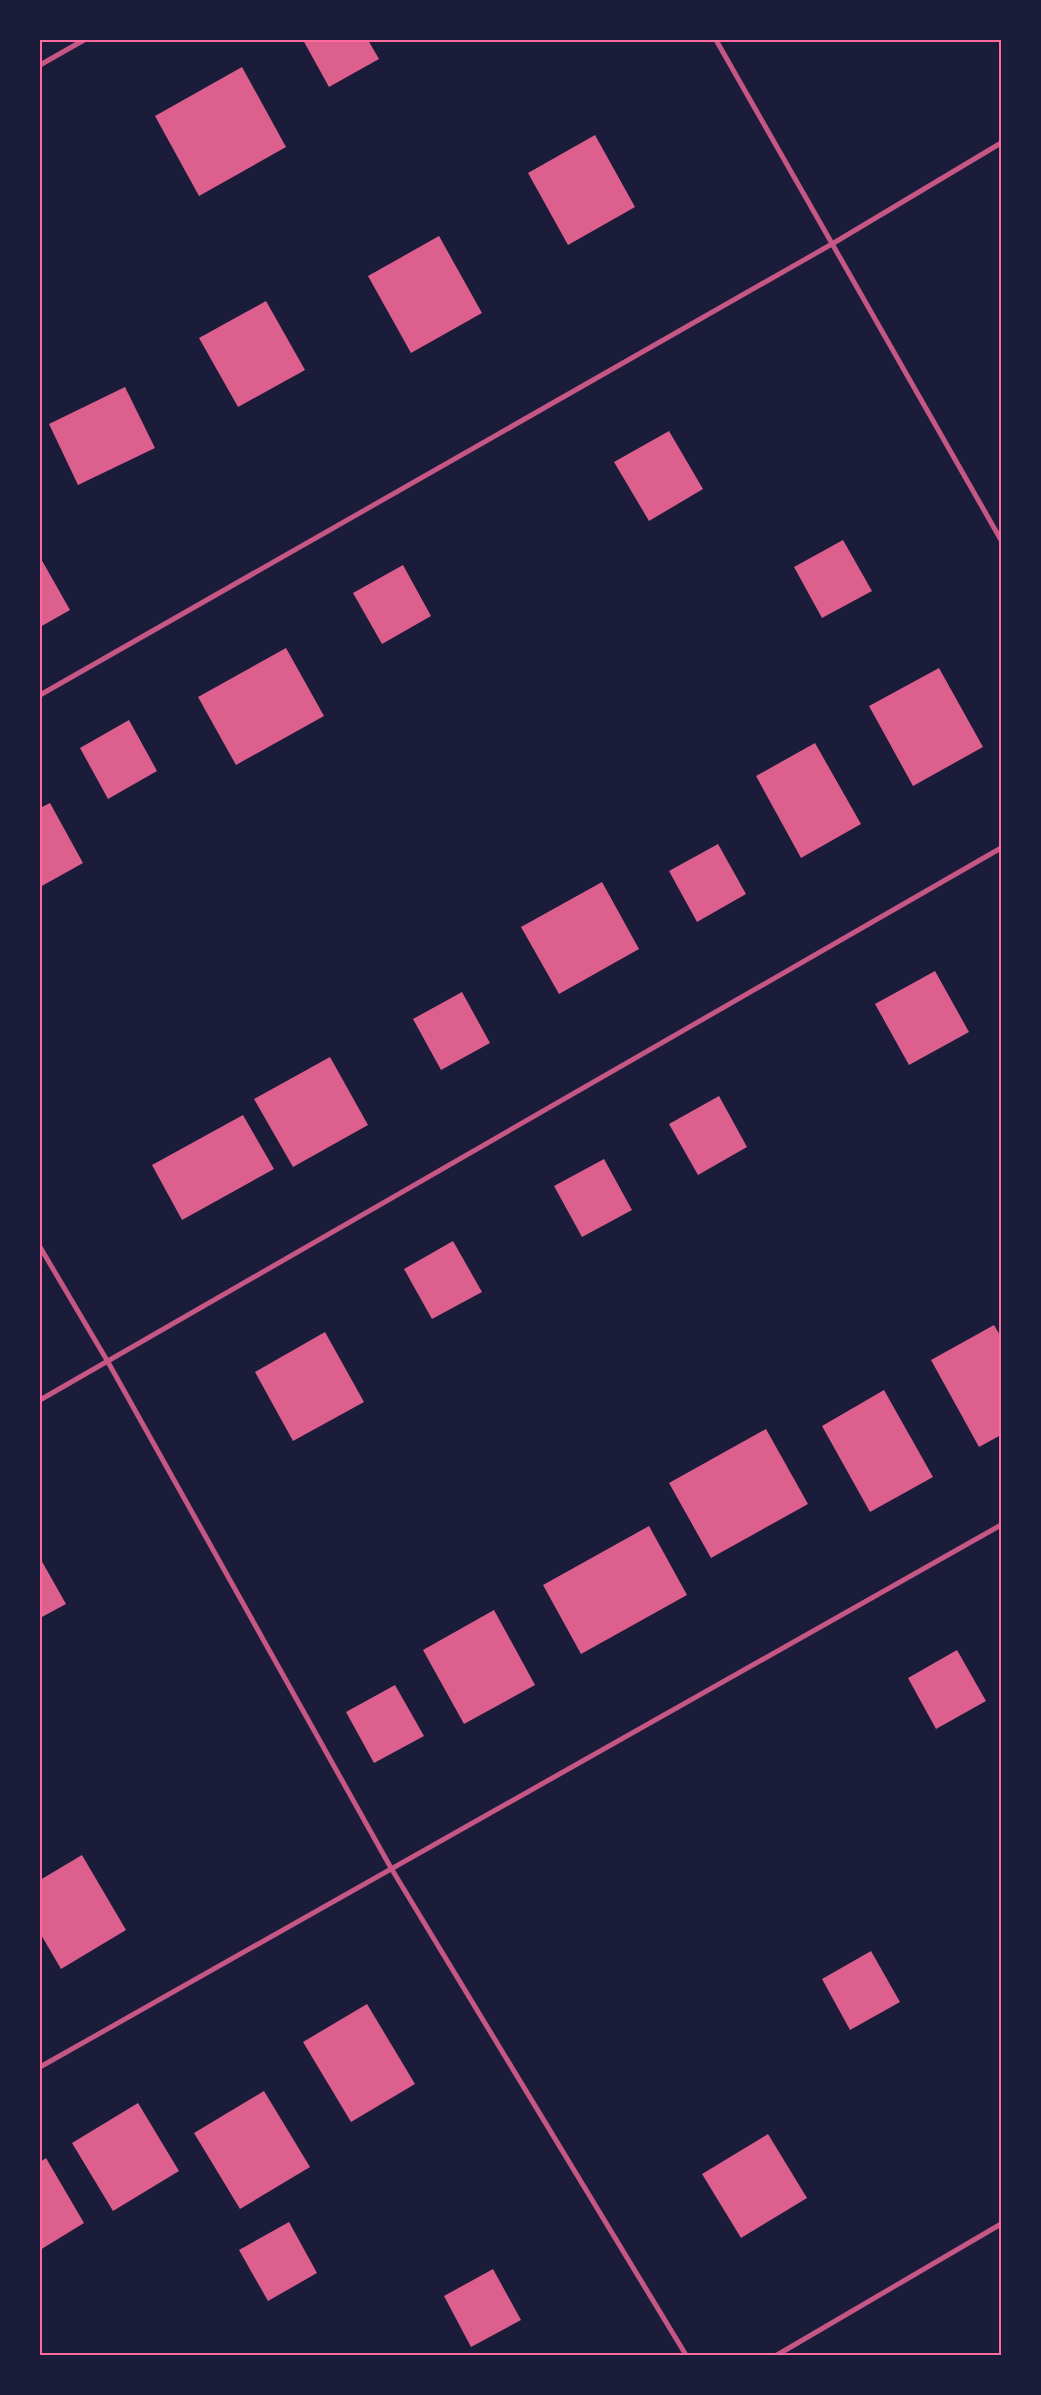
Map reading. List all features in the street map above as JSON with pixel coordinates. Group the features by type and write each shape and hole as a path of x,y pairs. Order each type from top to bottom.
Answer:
{"street":[{"path":"40,65 84,40"},
{"path":"716,40 1001,540"},
{"path":"40,696 832,244 1001,143"},
{"path":"40,1400 1001,848"},
{"path":"40,1247 108,1362 391,1868 686,2355"},
{"path":"40,2068 1001,1525"},
{"path":"777,2355 1001,2224"}],"building":[{"path":"303,40 368,40 379,59 329,87"},
{"path":"242,67 286,147 199,196 155,116"},
{"path":"595,135 635,207 568,245 528,173"},
{"path":"439,236 482,313 411,353 368,276"},
{"path":"266,301 305,370 238,407 199,338"},
{"path":"125,387 155,448 78,485 49,424"},
{"path":"669,431 703,489 649,521 614,462"},
{"path":"843,540 872,591 822,618 794,567"},
{"path":"40,557 70,610 40,627"},
{"path":"403,565 431,616 382,644 353,593"},
{"path":"286,648 324,716 236,765 198,697"},
{"path":"939,668 983,747 913,786 869,706"},
{"path":"129,720 157,771 108,799 80,748"},
{"path":"815,743 861,824 801,858 756,776"},
{"path":"50,803 83,863 40,887 40,808"},
{"path":"718,844 746,894 697,922 669,871"},
{"path":"602,882 639,949 559,994 521,927"},
{"path":"935,971 969,1032 909,1065 875,1004"},
{"path":"462,992 490,1043 441,1070 413,1019"},
{"path":"330,1057 368,1125 293,1167 254,1099"},
{"path":"719,1096 747,1147 698,1175 669,1124"},
{"path":"243,1115 274,1169 182,1220 152,1165"},
{"path":"604,1159 632,1210 582,1237 554,1186"},
{"path":"453,1241 482,1292 432,1319 404,1269"},
{"path":"994,1325 1001,1337 1001,1435 979,1447 931,1360"},
{"path":"325,1332 364,1402 293,1441 255,1372"},
{"path":"884,1390 933,1477 870,1512 822,1426"},
{"path":"766,1429 808,1504 711,1558 669,1483"},
{"path":"649,1526 687,1595 581,1654 543,1585"},
{"path":"40,1558 66,1604 40,1618"},
{"path":"494,1610 535,1685 464,1724 423,1650"},
{"path":"957,1650 986,1701 936,1729 908,1678"},
{"path":"395,1685 424,1736 374,1763 346,1712"},
{"path":"82,1855 126,1930 61,1969 40,1933 40,1880"},
{"path":"871,1951 900,2002 850,2030 822,1979"},
{"path":"367,2004 415,2084 351,2122 303,2042"},
{"path":"264,2091 310,2167 240,2209 194,2133"},
{"path":"138,2103 179,2171 113,2211 72,2143"},
{"path":"768,2134 807,2198 741,2238 702,2174"},
{"path":"46,2158 84,2223 40,2250 40,2162"},
{"path":"289,2222 317,2273 268,2301 239,2250"},
{"path":"493,2269 521,2320 471,2347 444,2296"}]}
